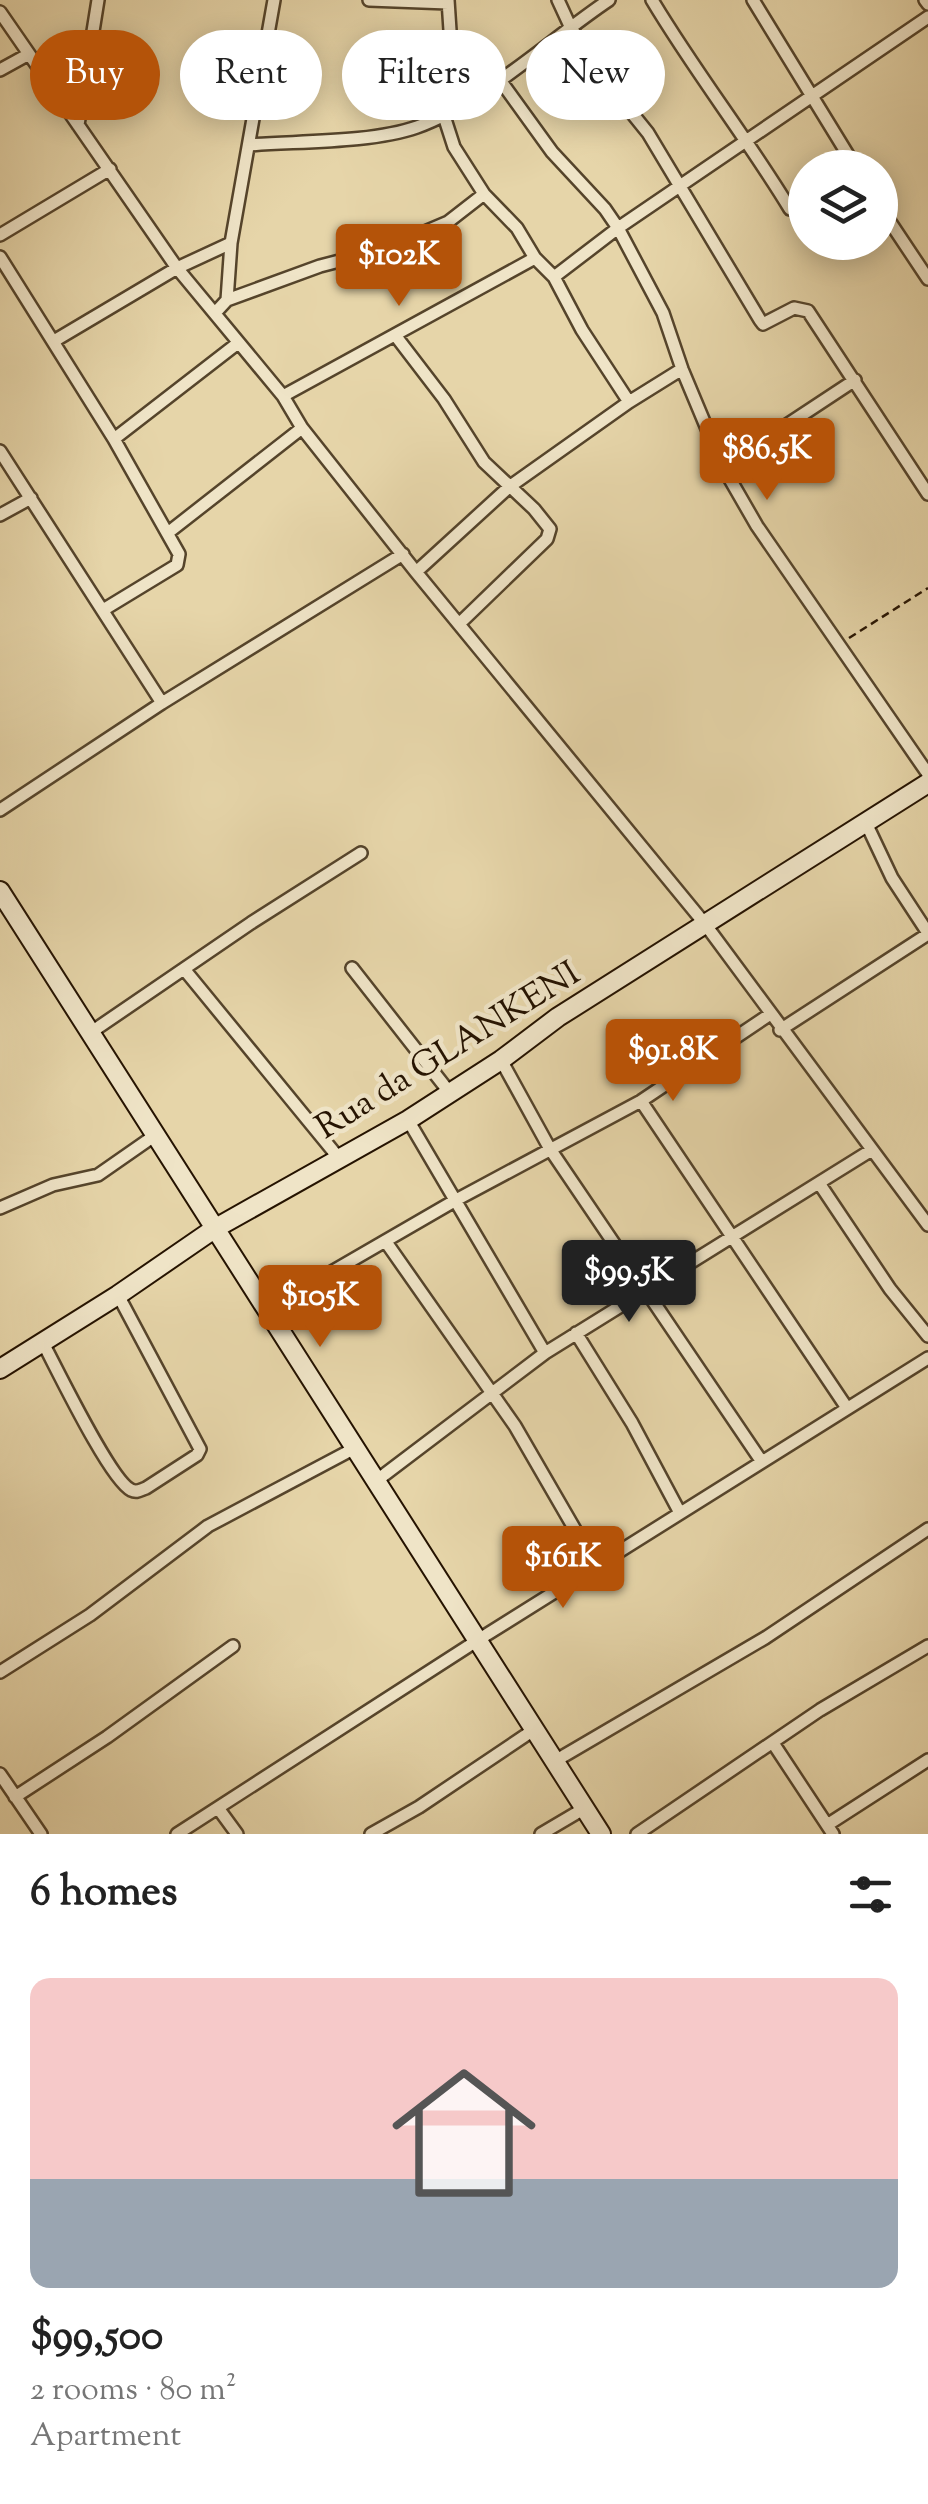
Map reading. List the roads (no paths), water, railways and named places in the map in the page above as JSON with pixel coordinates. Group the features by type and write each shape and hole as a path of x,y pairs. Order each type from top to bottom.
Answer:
{"street":[{"path":"78,125 98,0"},
{"path":"227,300 231,244 274,0"},
{"path":"368,0 448,2 450,30"},
{"path":"558,0 602,76 648,133 762,324 794,308 808,311 928,494"},
{"path":"506,75 610,0"},
{"path":"652,0 788,206"},
{"path":"753,0 846,150"},
{"path":"0,12 177,268 282,396 302,428 416,572 705,924 928,1225"},
{"path":"554,277 618,228 928,16"},
{"path":"0,70 29,54"},
{"path":"506,88 552,152 618,228 663,313 723,467 757,526 928,774"},
{"path":"249,145 400,132 433,120"},
{"path":"445,120 454,146 484,194 554,277 582,330 629,402"},
{"path":"0,235 110,169"},
{"path":"215,313 227,300 320,266 382,250 448,222 484,194"},
{"path":"898,234 928,279"},
{"path":"54,341 177,268 231,244"},
{"path":"0,257 114,439 180,554 177,565 103,610"},
{"path":"282,396 535,258"},
{"path":"395,335 444,399 484,462 550,528 550,536 459,624"},
{"path":"114,439 238,342"},
{"path":"416,572 509,487 682,369"},
{"path":"723,467 856,380"},
{"path":"169,532 302,428"},
{"path":"0,452 162,703"},
{"path":"0,514 31,498"},
{"path":"0,810 162,703 403,554"},
{"name":"Rua da GLANKENI","path":"0,1369 118,1296 214,1230 338,1156 408,1120 502,1060 558,1017 928,783"},
{"path":"780,1030 928,934 892,878 866,823"},
{"path":"90,1033 361,853"},
{"path":"0,891 602,1834"},
{"path":"352,968 450,1093"},
{"path":"184,969 338,1156"},
{"path":"266,1310 456,1200 640,1101 770,1015"},
{"path":"502,1060 550,1148 762,1462"},
{"path":"640,1101 847,1408"},
{"path":"408,1120 544,1352"},
{"path":"0,1208 53,1184 98,1175 154,1136"},
{"path":"376,1481 544,1352 870,1151"},
{"path":"819,1182 890,1290 928,1336"},
{"path":"386,1242 515,1426 596,1566"},
{"path":"42,1342 91,1436 119,1477 129,1489 146,1488 197,1455 200,1449 118,1296"},
{"path":"576,1333 680,1513"},
{"path":"178,1834 478,1640 928,1358"},
{"path":"0,1672 90,1615 208,1526 354,1448"},
{"path":"556,1762 764,1638 928,1529"},
{"path":"15,1798 233,1646"},
{"path":"636,1834 928,1646"},
{"path":"371,1834 535,1729"},
{"path":"772,1743 830,1829 928,1760"},
{"path":"0,1774 40,1834"},
{"path":"218,1808 237,1834"},
{"path":"542,1834 585,1808"}]}
